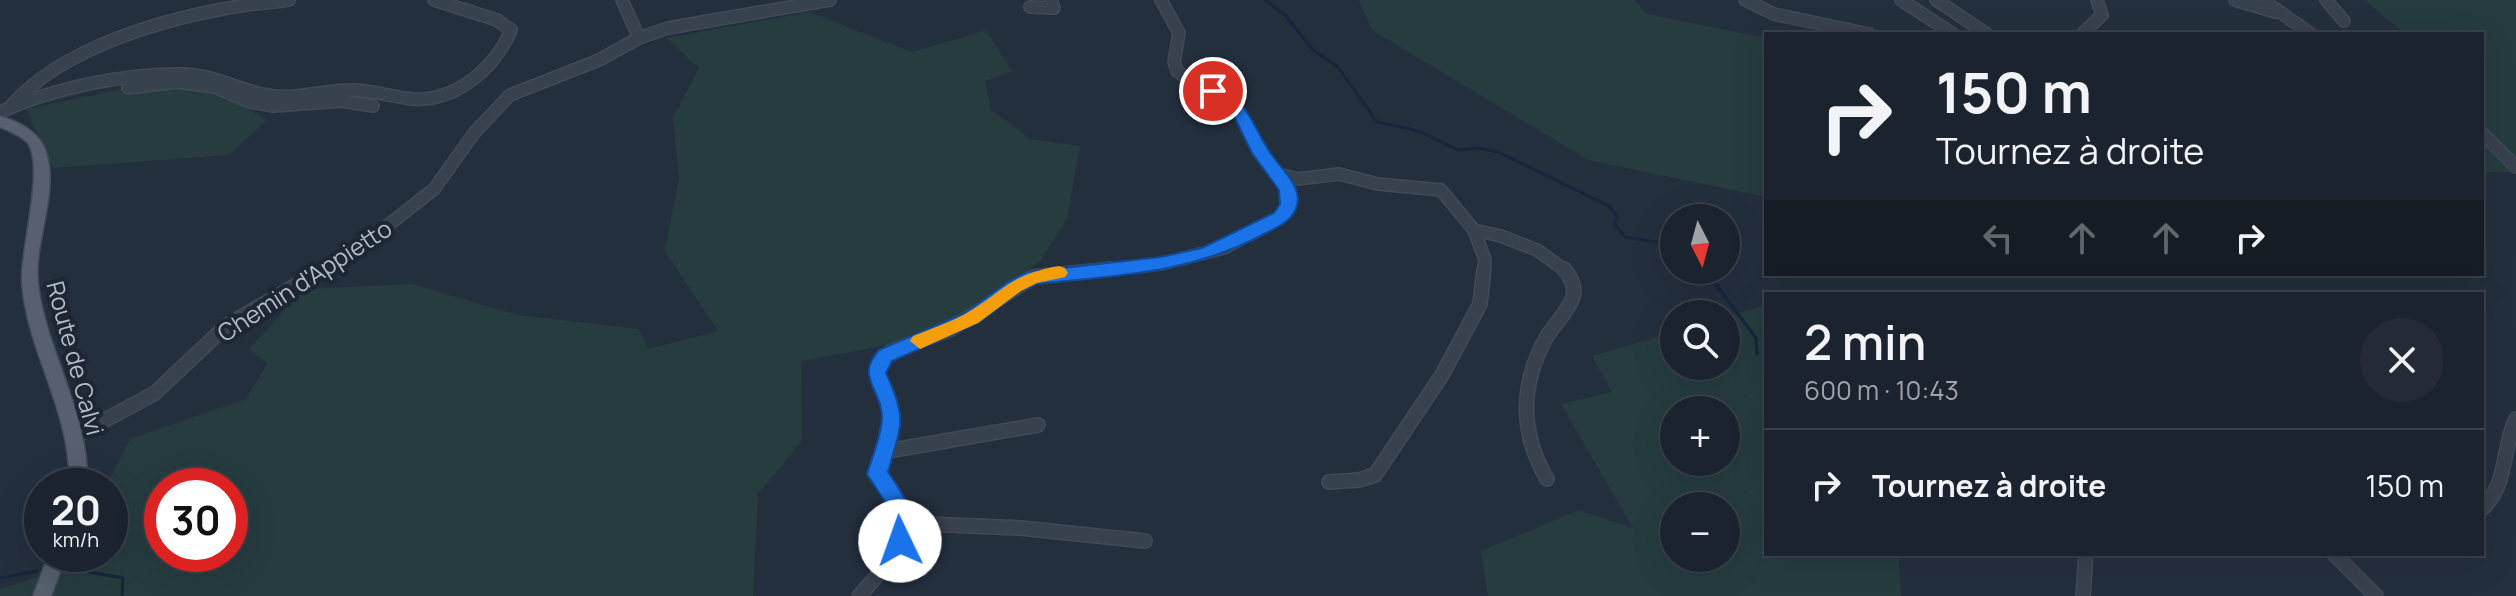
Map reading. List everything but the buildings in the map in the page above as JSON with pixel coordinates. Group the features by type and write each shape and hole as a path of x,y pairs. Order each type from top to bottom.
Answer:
{"main road":[{"name":"Route de Calvi","path":"0,121 29,136 37,146 43,167 29,256 29,281 33,307 74,437 77,468"},
{"path":"42,596 52,572"}],"street":[{"path":"0,114 26,87 48,71 113,41 245,5 289,0"},
{"path":"11,106 168,74 212,77 273,96 346,90 419,99 442,95 485,68 508,42 511,30 497,20 434,0"},
{"path":"622,0 639,38"},
{"name":"Chemin d'Appietto","path":"74,437 155,393 226,326 321,271 382,230 434,189 475,132 510,95 591,64 639,38 684,24 830,0"},
{"path":"1030,7 1054,8 1051,0"},
{"path":"859,596 883,571 894,553 902,523 901,507 895,495 877,474 892,423 891,406 877,373 878,363 885,355 972,318 1014,286 1033,277 1161,264 1224,248 1280,218 1291,198 1278,174 1258,149 1231,100 1183,78 1177,71 1174,62 1179,33 1161,0"},
{"path":"1745,0 1781,16 1862,32"},
{"path":"1901,0 1950,32"},
{"path":"1936,0 1984,32"},
{"path":"2084,32 2102,15 2097,0"},
{"path":"2235,0 2278,12"},
{"path":"2263,0 2308,32"},
{"path":"2326,0 2344,21"},
{"path":"0,114 138,86 177,82 215,87 250,102 274,106 342,101 373,106"},
{"path":"2484,135 2516,167"},
{"path":"1278,174 1298,179 1339,174 1378,184 1441,190 1474,230 1485,260 1480,304 1442,375 1375,475 1359,480 1329,482"},
{"path":"1474,230 1499,234 1555,260 1572,276 1574,293 1544,342 1526,401 1531,456 1547,479"},
{"path":"2484,508 2496,503 2512,481 2516,463 2511,434 2516,419"},
{"path":"882,452 1038,425"},
{"path":"902,523 1021,528 1145,541"},
{"path":"2083,596 2086,556"},
{"path":"2336,556 2376,596"}],"green space":[{"path":"1359,0 1634,0 1647,14 1764,38 1764,197 1588,160 1372,30"},
{"path":"2365,0 2516,0 2516,172 2484,172 2484,32 2403,32"},
{"path":"809,12 912,52 986,30 1012,71 985,81 991,110 1031,139 1080,146 1067,219 1040,261 973,312 909,341 801,361 802,441 758,494 753,596 0,596 0,589 52,572 128,572 128,468 115,468 130,439 246,399 267,364 249,349 304,289 412,284 518,315 639,329 648,349 718,331 665,251 679,179 673,118 699,68 666,38"},
{"path":"201,84 267,120 229,155 53,168 26,109 138,86"},
{"path":"1764,306 1764,556 1899,556 1901,596 1488,596 1481,551 1579,510 1633,528 1561,404 1612,392 1592,356 1660,336 1660,380 1740,380 1740,313"}],"waterway":[{"path":"1265,0 1286,16 1313,50 1338,67 1377,122 1419,131 1458,150 1478,148 1498,152 1609,206 1617,216 1614,224 1625,237 1660,243"},
{"path":"1716,284 1756,338 1757,354"},
{"path":"0,578 32,572"},
{"path":"89,572 123,578 122,596"}],"slow traffic":[{"path":"920,341 972,318 1014,286 1033,277 1059,273"}],"route":[{"path":"900,541 901,507 877,474 892,423 891,406 877,373 878,363 885,355 937,336 972,318 1014,286 1033,277 1161,264 1204,254 1224,248 1280,218 1291,198 1288,189 1258,149 1237,107 1231,100 1213,91"}]}
